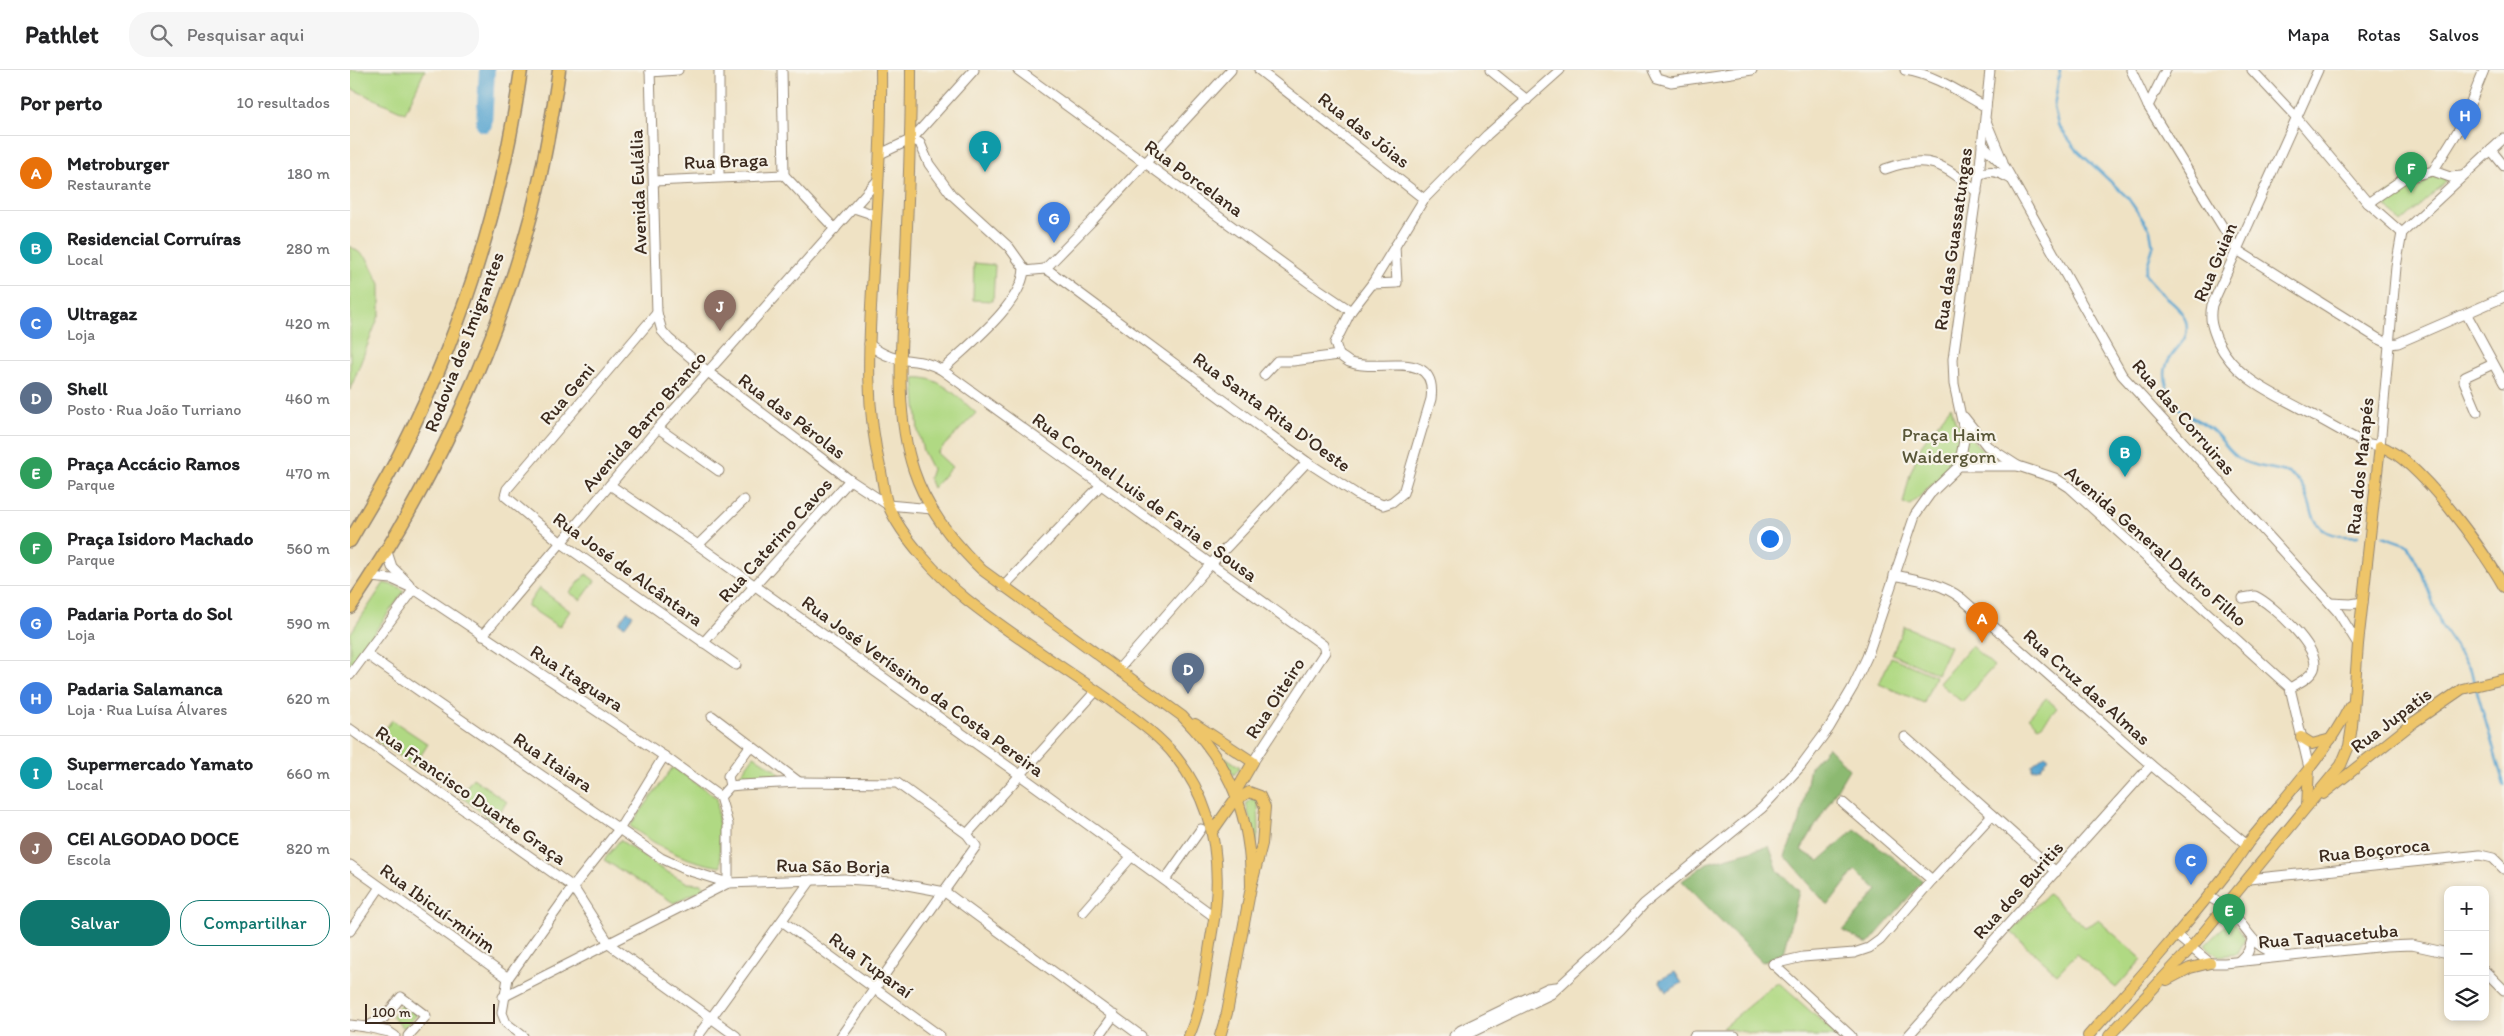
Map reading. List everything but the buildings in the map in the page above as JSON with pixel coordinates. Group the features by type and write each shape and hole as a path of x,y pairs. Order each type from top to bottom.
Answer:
{"highway":[{"name":"Rodovia dos Imigrantes","path":"350,542 402,449 454,332 503,173 521,70"},
{"name":"Rodovia dos Imigrantes","path":"350,607 387,552 440,455 483,354 511,280 531,212 547,146 559,70"}],"main road":[{"path":"881,70 880,154 869,344 869,401 876,453 888,505 914,546 933,569 956,590 993,620 1139,722 1175,755 1194,784 1206,810 1212,832 1219,877 1215,917 1200,1000 1189,1036"},
{"path":"911,70 912,139 901,361 904,423 909,452 920,485 932,509 958,546 1003,587 1182,716 1253,762 1236,796 1212,832"},
{"path":"2380,446 2398,455 2418,473 2489,560 2504,587"},
{"name":"Rua dos Marapés","path":"2307,807 2341,765 2346,755 2352,726 2352,703 2380,446"},
{"name":"Rua Jupatis","path":"2307,807 2414,722 2462,689 2504,679"},
{"path":"2088,1036 2208,896 2247,844 2332,739 2352,703"},
{"path":"1182,716 1213,751 1236,796 1250,842 1251,887"},
{"path":"2301,737 2312,744 2332,739"},
{"path":"2109,1036 2190,949 2307,807 2310,786 2309,768"},
{"path":"1220,1036 1227,1013 1251,887 1262,844 1265,807 1263,800 1256,793 1249,792 1236,796"},
{"path":"2152,991 2174,975 2210,963"}],"street":[{"path":"650,71 678,70"},
{"path":"718,177 719,70"},
{"path":"782,70 784,175"},
{"path":"880,154 912,139 974,70"},
{"name":"Rua Porcelana","path":"1018,70 1032,74 1146,163 1311,284 1351,311"},
{"path":"1024,271 1045,268 1146,163 1231,70"},
{"name":"Rua das Jóias","path":"1259,70 1424,199"},
{"path":"1490,70 1527,100"},
{"path":"1264,375 1277,361 1294,361 1340,355 1335,343 1351,311 1372,284 1424,199 1487,135 1560,70"},
{"path":"1654,70 1658,78 1671,82 1752,70"},
{"path":"1905,70 1923,73 1941,80 1986,107"},
{"name":"Rua das Guassatungas","path":"1961,413 1954,384 1954,359 1977,192 1990,70"},
{"path":"2131,70 2148,106 2237,250 2390,344 2398,343 2467,315 2504,297"},
{"path":"2148,106 2166,70"},
{"path":"2252,70 2296,117 2368,202 2402,233 2504,138"},
{"name":"Rua Guian","path":"2318,70 2212,305 2210,316 2212,328 2226,357 2239,372 2259,386 2357,439 2380,446"},
{"path":"2433,171 2461,126 2484,70"},
{"name":"Avenida Eulália","path":"650,71 657,313"},
{"path":"1985,118 2005,167"},
{"path":"912,139 920,143 929,164 951,194 1009,247 1022,262 1024,271 1018,292 1006,309 942,370"},
{"name":"Rua das Corruiras","path":"1982,144 2005,167 2126,380 2330,603 2358,644"},
{"path":"2491,150 2504,166"},
{"path":"1885,169 1905,162 1919,160 1938,164 1954,173 1977,192"},
{"path":"1979,175 1987,170 1997,172 2012,180"},
{"path":"2368,202 2396,182 2433,171 2450,177 2462,176"},
{"name":"Rua Braga","path":"654,181 784,175 835,229"},
{"name":"Avenida Barro Branco","path":"482,636 658,428 878,180"},
{"path":"854,208 869,213 876,219"},
{"name":"Rua dos Marapés","path":"2380,446 2396,267 2402,233"},
{"path":"1372,284 1397,283 1395,245"},
{"name":"Rua Santa Rita D'Oeste","path":"1045,268 1235,406 1307,462 1371,503 1383,505 1398,498 1403,493 1431,399 1431,384 1429,378 1418,368 1349,362 1340,355"},
{"name":"Rua das Pérolas","path":"657,313 662,331 708,372 850,480 888,505 932,509"},
{"name":"Rua Geni","path":"505,496 507,489 657,313"},
{"path":"2467,315 2504,383"},
{"name":"Rua Coronel Luis de Faria e Sousa","path":"869,344 883,356 901,361 928,364 942,370 1323,645 1325,652"},
{"path":"2477,412 2464,381 2466,377 2493,364"},
{"path":"1961,413 1975,434 1987,446 2018,466"},
{"path":"1464,1036 1548,988 1556,987 1608,941 1656,893 1762,808 1800,767 1829,728 1853,688 1867,657 1915,514 1930,494 1959,466 1966,435 1961,413"},
{"path":"658,428 719,471"},
{"path":"1118,670 1210,564 1307,462"},
{"name":"Avenida General Daltro Filho","path":"1959,466 2018,466 2055,478 2069,487 2290,688 2311,673 2315,661 2313,651 2287,622 2266,603 2255,596 2243,598"},
{"name":"Rua Caterino Cavos","path":"703,643 850,480"},
{"name":"Rua José Veríssimo da Costa Pereira","path":"610,485 698,545 1215,917"},
{"path":"1003,587 1101,485"},
{"name":"Rua José de Alcântara","path":"505,496 560,542 736,665"},
{"path":"698,545 744,500"},
{"name":"Rua Itaguara","path":"387,552 392,567 414,589"},
{"name":"Rua Cruz das Almas","path":"1894,575 1927,581 1962,598 2151,765 2247,844"},
{"name":"Rua Itaguara","path":"370,577 392,579 414,589 664,756 720,797"},
{"path":"350,675 414,589"},
{"path":"2330,603 2351,604 2363,602"},
{"name":"Rua Oiteiro","path":"1253,762 1325,652"},
{"name":"Rua Itaiara","path":"366,654 661,858 687,870 728,883"},
{"path":"2290,688 2309,768"},
{"path":"967,834 1096,691"},
{"path":"712,716 800,782"},
{"name":"Rua Francisco Duarte Graça","path":"350,729 573,887"},
{"path":"1906,737 2056,872"},
{"path":"730,786 728,776 752,745"},
{"path":"523,1036 503,1019 503,997 506,983 573,887 620,828 664,756"},
{"name":"Rua dos Buritis","path":"1908,1036 2151,765"},
{"path":"728,883 728,824 720,797 730,786 800,782 897,783 967,834 976,846 841,1036"},
{"path":"1843,803 1932,880"},
{"path":"1851,1036 1773,964 1803,957 1854,953 1869,948 1880,940 1992,815"},
{"path":"1166,880 1201,829"},
{"name":"Rua Boçoroca","path":"2249,879 2480,854 2488,856 2502,866"},
{"path":"1083,912 1132,856"},
{"name":"Rua Ibicuí-mirim","path":"350,865 506,983"},
{"name":"Rua São Borja","path":"503,997 610,945 728,883 845,879 891,882 945,892 1141,1036"},
{"path":"698,1036 811,880"},
{"path":"350,930 380,886"},
{"path":"573,887 610,945 736,1036"},
{"path":"2208,896 2232,913 2252,940 2273,953 2289,956"},
{"name":"Rua Tuparaí","path":"782,921 940,1036"},
{"path":"2176,935 2190,949 2210,963"},
{"path":"2239,961 2248,952 2252,940"},
{"name":"Rua Taquacetuba","path":"2210,963 2400,945 2420,946 2444,952"},
{"path":"2489,975 2504,990"},
{"path":"366,1027 384,1018 401,997 426,1016 408,1036"},
{"path":"1454,1036 1461,1030 1510,1011"},
{"path":"1099,1036 1114,1015"},
{"path":"350,1026 389,1032 395,1036"},
{"path":"1694,1036 1735,1036"}],"green space":[{"path":"350,70 425,70 405,113 350,88"},
{"path":"2439,175 2446,179 2446,182 2401,222 2380,199 2407,183"},
{"path":"350,246 367,258 380,284 380,313 350,390"},
{"path":"974,263 995,265 993,301 973,300"},
{"path":"914,378 932,380 940,384 976,413 937,453 952,467 933,488 929,478 932,469 923,451 918,431"},
{"name":"Praça Haim Waidergorn","path":"1951,406 1955,421 1993,462 1954,466 1910,505 1903,504 1910,474 1922,444"},
{"path":"586,574 595,581 581,600 570,593"},
{"path":"384,583 399,587 404,591 350,667 350,634"},
{"path":"539,588 570,611 559,627 527,606"},
{"path":"1904,626 1950,646 1937,674 1892,654"},
{"path":"1971,646 1994,666 1962,702 1939,683"},
{"path":"1891,657 1935,676 1924,703 1879,684"},
{"path":"2046,698 2057,708 2040,727 2029,717"},
{"path":"392,720 428,744 414,766 377,741"},
{"path":"1828,747 1849,769 1801,850 1819,861 1855,829 1923,881 1868,944 1843,931 1878,890 1855,870 1828,906 1785,856 1800,821 1810,767"},
{"path":"1219,753 1240,767 1234,775"},
{"path":"754,756 776,770 780,776 743,778 740,775"},
{"path":"673,767 717,798 721,867 684,857 652,841 630,826"},
{"path":"473,778 507,802 493,821 460,796"},
{"path":"1253,798 1258,801 1259,829 1256,846 1246,803"},
{"path":"620,840 660,868 688,883 702,884 705,888 674,903 604,860"},
{"path":"1769,846 1778,871 1799,891 1783,953 1762,962 1682,881 1707,863"},
{"path":"2048,894 2085,927 2098,920 2142,959 2116,988 2076,954 2057,974 2010,931"},
{"path":"2232,919 2245,939 2238,954 2218,956 2205,945"},
{"path":"1776,983 1779,983 1838,1036 1768,1036 1722,1028"},
{"path":"402,1002 417,1015 404,1028 392,1017"}],"water":[{"path":"627,611 633,615 625,626 619,623"},
{"path":"2045,755 2049,758 2040,768 2032,770 2032,765"},
{"path":"1675,972 1682,983 1666,992 1659,980"}],"waterway":[{"path":"484,124 487,70"},
{"path":"2060,70 2054,107 2058,125 2077,150 2128,198 2150,230 2153,247 2145,273 2160,292 2181,312 2186,322 2187,332 2184,340 2168,362 2165,372 2166,384 2173,400 2181,410 2211,429 2238,458 2261,467 2280,470 2290,474 2300,483 2318,524 2325,531 2338,536 2358,536"},
{"path":"2383,536 2408,545 2422,573 2441,625 2471,670 2474,683"},
{"path":"2476,688 2504,785"}],"place":[{"name":"Padaria Salamanca","path":"2465,140"},
{"name":"Supermercado Yamato","path":"985,172"},
{"name":"Praça Isidoro Machado","path":"2411,193"},
{"name":"Padaria Porta do Sol","path":"1054,243"},
{"name":"CEI ALGODAO DOCE","path":"720,331"},
{"name":"Residencial Corruíras","path":"2125,477"},
{"name":"Metroburger","path":"1982,643"},
{"name":"Shell","path":"1188,694"},
{"name":"Ultragaz","path":"2191,885"},
{"name":"Praça Accácio Ramos","path":"2229,935"}]}
